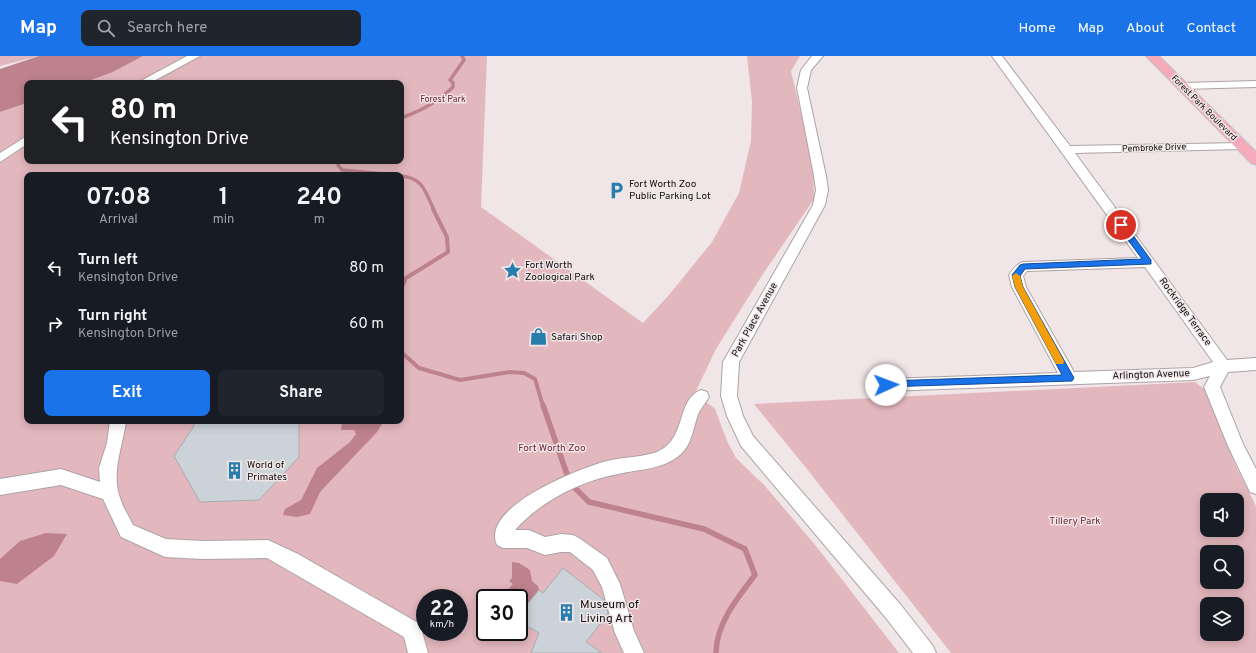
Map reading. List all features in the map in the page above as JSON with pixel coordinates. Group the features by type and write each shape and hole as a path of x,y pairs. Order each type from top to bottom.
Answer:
{"main road":[{"name":"Forest Park Boulevard","path":"1152,56 1256,160"}],"street":[{"path":"148,80 195,56"},
{"name":"Park Place Avenue","path":"818,56 810,63 803,76 802,88 820,176 822,190 820,205 731,362 729,396 735,416 747,441 894,611 926,653"},
{"name":"Rockridge Terrace","path":"997,56 1217,355 1222,366"},
{"path":"1182,86 1256,84"},
{"path":"0,158 24,141"},
{"name":"Pembroke Drive","path":"1066,150 1242,146"},
{"path":"1069,378 1019,287 1016,275 1018,272 1023,267 1044,265 1148,262"},
{"name":"Arlington Avenue","path":"886,385 1193,374 1222,366 1256,364"},
{"path":"1222,366 1212,387 1236,446 1256,486"},
{"path":"634,653 625,633 611,584 600,564 573,544 561,543 545,546 537,544 529,539 503,539 508,526 513,520 540,497 552,490 608,469 662,457 676,448 685,435 690,413 701,397"},
{"path":"118,424 115,443 107,468 109,493 127,531 165,548 203,550 268,549 291,560 412,631 418,653"},
{"path":"0,487 61,477 109,493"}],"green space":[{"path":"0,56 39,56 0,66"},
{"name":"Fort Worth Zoo","path":"143,56 487,56 481,207 643,323 669,295 712,242 739,193 751,141 752,101 747,56 800,56 791,71 813,165 814,199 761,277 716,349 695,393 715,409 727,441 736,458 765,486 816,546 899,653 0,653 0,112 24,104 24,164 404,164 404,80 91,80 113,72"},
{"name":"Tillery Park","path":"1195,382 1210,394 1234,462 1256,506 1256,653 951,653 807,469 754,404"}],"shaded area":[{"path":"39,56 143,56 113,72 91,80 24,80 24,104 0,112 0,69"},
{"path":"342,424 382,424 377,432 320,492 310,514 297,517 283,515 285,509 301,500 317,468 350,442 356,434 354,430 341,430"},
{"path":"46,533 67,534 54,556 17,584 0,581 0,559 20,541"},
{"path":"512,562 519,563 530,570 532,581 538,586 539,590 528,603 528,589 508,589 513,584 509,581 512,578"}],"building":[{"name":"World of Primates","path":"194,424 299,424 299,457 259,500 200,502 174,456 194,426"},
{"name":"Museum of Living Art","path":"563,568 604,600 608,614 586,642 602,653 531,653 539,633 528,627 528,603 539,590 543,593"}],"waterway":[{"path":"404,117 429,106 453,87 453,83 450,80 464,60 462,56"},
{"path":"338,164 342,170 363,172"},
{"path":"404,176 415,180 423,187 434,210"},
{"path":"404,282 406,278 448,252 447,237 433,209"},
{"path":"404,355 419,368 460,380 510,372 524,373 535,379 543,406"},
{"path":"543,405 570,483 589,502 704,529 745,549 755,575 729,611 720,632 716,653"}],"slow traffic":[{"path":"1016,276 1019,287 1060,361"}],"place":[{"name":"Fort Worth Zoo Public Parking Lot","path":"616,190"},
{"name":"Fort Worth Zoological Park","path":"512,271"},
{"name":"Safari Shop","path":"538,337"},
{"name":"World of Primates","path":"234,471"},
{"name":"Museum of Living Art","path":"567,612"}],"route":[{"path":"886,385 1069,378 1019,287 1016,275 1023,267 1148,262 1121,225"}],"park label":[{"name":"Forest Park","path":"443,99"}]}
